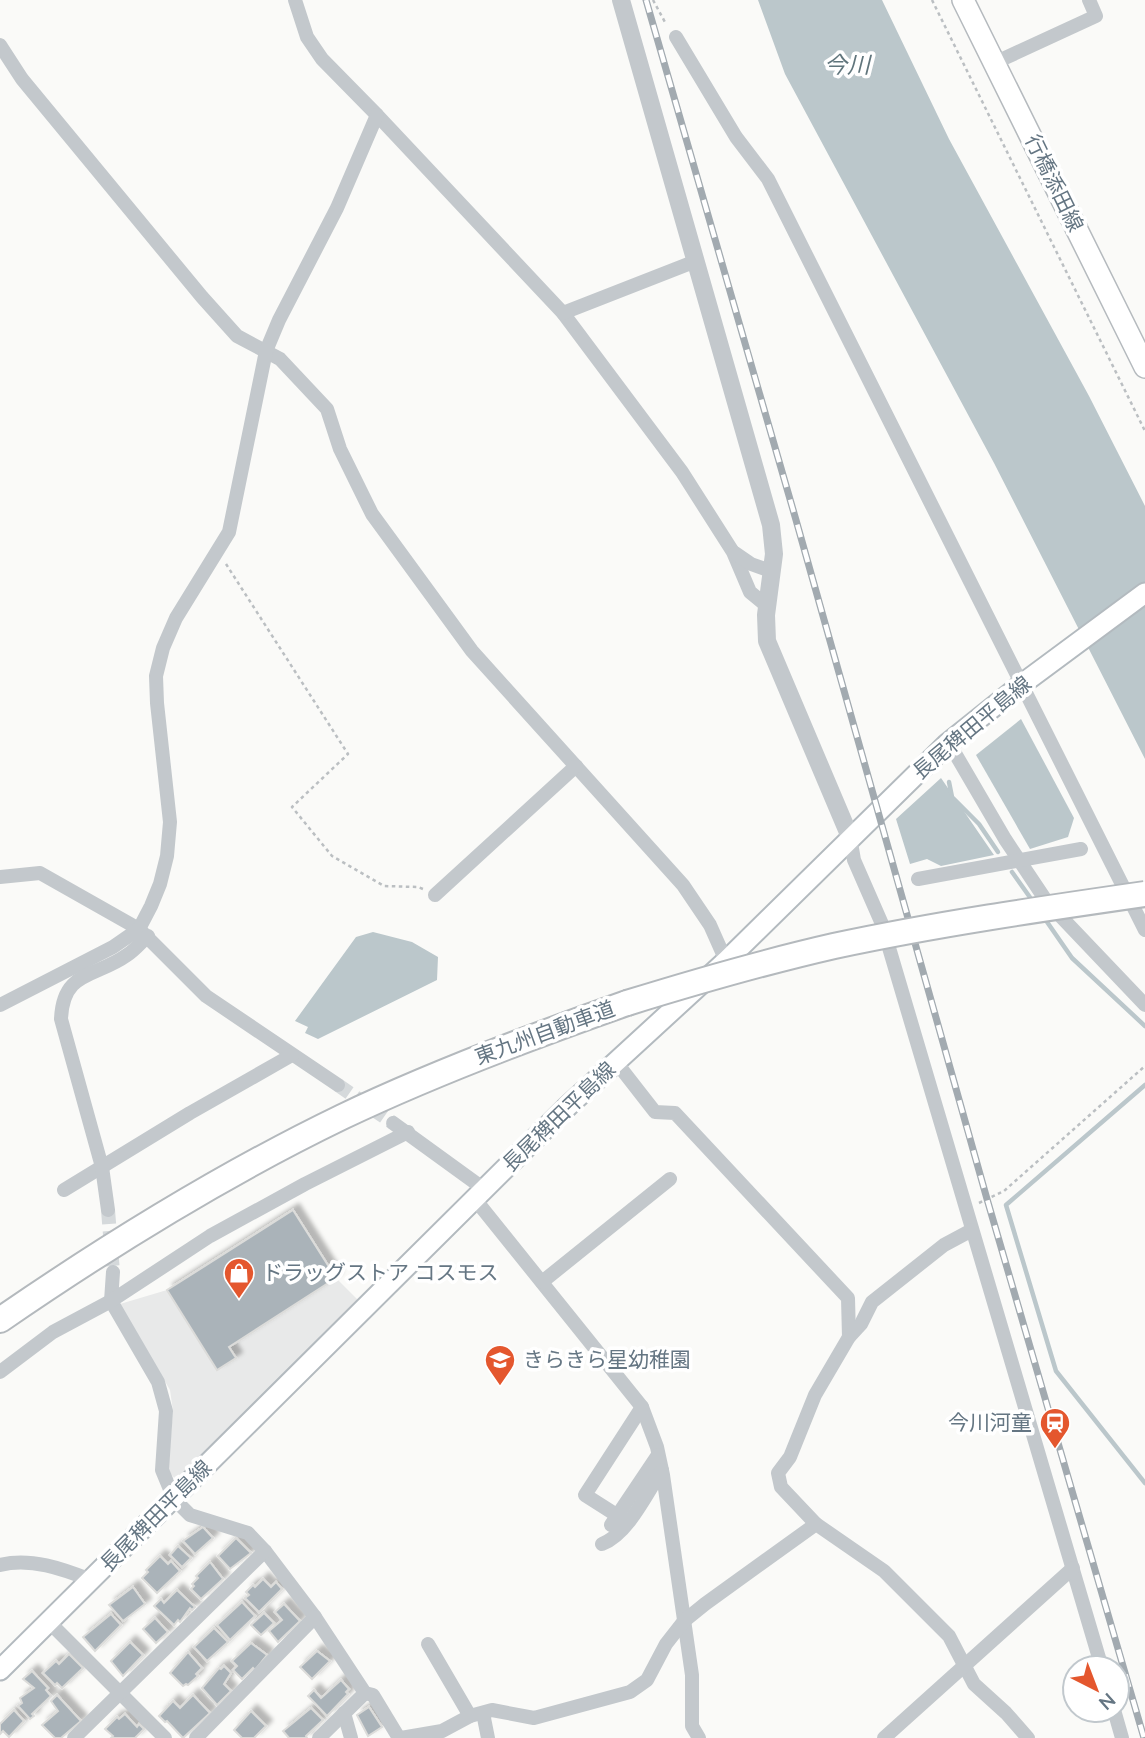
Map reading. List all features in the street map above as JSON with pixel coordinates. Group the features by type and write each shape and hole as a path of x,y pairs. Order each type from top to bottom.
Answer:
{"highway":[{"name":"東九州自動車道","path":"0,1320 80,1265 199,1192 341,1117 490,1052 627,1003 733,971 833,947 995,915 1145,894"}],"main road":[{"name":"行橋添田線","path":"963,0 1145,367"},
{"name":"長尾稗田平島線","path":"0,1670 568,1106 726,961 947,744 1027,680 1145,593"}],"street":[{"path":"295,0 307,37 322,58 563,313 682,472 733,552 750,592 767,606"},
{"path":"621,0 771,525 774,554 767,606 767,641 850,837 854,860 882,925 1098,1654"},
{"path":"994,63 1096,16 1089,0"},
{"path":"676,37 736,137 768,179 1027,680 1145,930"},
{"path":"0,45 22,79 237,336 280,359 327,409 340,449 372,514 472,651 683,885 710,925 726,961"},
{"path":"108,1210 102,1167 61,1019 61,1006 71,985 127,956 143,933 167,856 170,822 159,733 156,676 163,648 176,618 229,532 266,351 279,320 337,208 377,115"},
{"path":"563,313 696,261"},
{"path":"733,552 751,564 771,571"},
{"path":"947,744 1047,902 1145,1005"},
{"path":"435,895 576,766"},
{"path":"918,879 1081,849"},
{"path":"0,877 40,873 143,933 206,996 338,1085"},
{"path":"0,1005 143,933"},
{"path":"64,1190 292,1055"},
{"path":"616,1062 655,1112 675,1112 848,1298 849,1338"},
{"path":"393,1123 408,1132 479,1194 542,1282 642,1406 662,1471 692,1675 692,1726 699,1738"},
{"path":"0,1372 53,1332 111,1301 210,1236 304,1184 408,1132"},
{"path":"542,1282 670,1178"},
{"path":"972,1230 944,1245 872,1302 862,1324 849,1338 816,1395 790,1457 778,1473 781,1487 817,1524 884,1571 949,1636 974,1684 1006,1713 1028,1738"},
{"path":"113,1272 111,1301 158,1382 166,1410 162,1470 174,1499 190,1515 248,1533 315,1617 365,1693 373,1695 400,1738 442,1731 492,1710 534,1718 630,1692 647,1680 666,1644 684,1621 817,1524"},
{"path":"642,1406 585,1495 614,1521 658,1455"},
{"path":"602,1544 622,1531 662,1471"},
{"path":"74,1738 265,1551"},
{"path":"0,1565 13,1562 59,1567 91,1580"},
{"path":"884,1738 1073,1568"},
{"path":"196,1738 315,1617"},
{"path":"50,1623 165,1738"},
{"path":"428,1644 477,1715 488,1738"},
{"path":"319,1738 365,1693"},
{"path":"344,1713 351,1738"}],"path":[{"path":"653,0 676,37"},
{"path":"932,0 1145,431"},
{"path":"218,551 348,754 292,807 332,856 384,886 418,887 435,895"},
{"path":"966,1208 1004,1191 1145,1066"}],"shaded area":[{"path":"293,1210 336,1278 360,1302 178,1482 168,1471 173,1411 170,1390 120,1304 167,1290"}],"water":[{"name":"今川","path":"758,0 882,0 949,139 1089,396 1145,506 1145,759 994,463 785,74"},
{"path":"1021,719 1074,818 1068,837 1030,849 976,755"},
{"path":"941,778 994,855 941,866 927,859 910,864 896,819"},
{"path":"373,932 412,942 438,957 437,980 318,1039 305,1033 308,1027 295,1021 356,937"}],"building":[{"path":"293,1210 336,1278 229,1347 236,1358 217,1370 167,1290"},
{"path":"203,1527 213,1538 195,1554 183,1541"},
{"path":"236,1538 251,1553 230,1569 218,1556"},
{"path":"178,1546 191,1558 182,1567 170,1555"},
{"path":"160,1556 168,1564 171,1561 180,1571 157,1593 142,1578"},
{"path":"210,1562 223,1579 201,1599 191,1589 194,1586 192,1584"},
{"path":"263,1579 271,1587 276,1582 282,1589 259,1612 245,1598 249,1595 246,1592"},
{"path":"133,1587 145,1604 123,1621 109,1605"},
{"path":"177,1590 195,1607 192,1610 190,1608 180,1622 178,1620 174,1625 154,1606 161,1599 164,1603"},
{"path":"242,1602 255,1616 230,1640 217,1625"},
{"path":"284,1604 300,1621 278,1642 269,1631 282,1620 275,1612"},
{"path":"264,1613 274,1623 261,1635 251,1625"},
{"path":"111,1614 121,1625 95,1651 83,1637"},
{"path":"155,1618 168,1632 156,1643 143,1629"},
{"path":"214,1628 228,1642 207,1661 194,1647"},
{"path":"130,1642 143,1655 123,1676 111,1661"},
{"path":"251,1643 267,1655 255,1670 253,1668 242,1679 233,1670 237,1666 232,1661"},
{"path":"317,1651 330,1661 312,1679 300,1667"},
{"path":"188,1652 202,1668 196,1674 198,1676 183,1686 170,1673"},
{"path":"69,1654 83,1668 62,1688 43,1673 56,1661 59,1664"},
{"path":"224,1666 231,1673 224,1684 231,1691 217,1705 202,1688 219,1668"},
{"path":"32,1671 48,1688 46,1690 51,1696 30,1719 18,1706 22,1703 20,1698 34,1688 23,1679"},
{"path":"341,1680 349,1689 346,1692 348,1694 327,1716 308,1696 314,1690 321,1698"},
{"path":"57,1695 81,1721 61,1738 55,1738 42,1725 58,1711 51,1701"},
{"path":"193,1695 210,1713 183,1738 159,1716 173,1701 180,1708"},
{"path":"369,1707 382,1727 368,1736 357,1715"},
{"path":"311,1708 323,1720 307,1738 289,1738 283,1731"},
{"path":"14,1710 24,1721 9,1737 3,1731 0,1734 0,1724"},
{"path":"251,1711 266,1726 254,1738 242,1738 234,1730"},
{"path":"125,1714 137,1727 139,1724 144,1729 135,1738 111,1738 113,1736 105,1729 117,1717 119,1719"}],"waterway":[{"path":"949,782 952,797 979,824 998,852"},
{"path":"1012,872 1034,903"},
{"path":"1045,919 1072,958 1145,1026"},
{"path":"1145,1085 1006,1205 1056,1371 1145,1483"}],"tunnel":[{"path":"338,1085 393,1123"},
{"path":"108,1210 113,1272"}],"railway":[{"path":"646,0 987,1199 1144,1738"}],"place":[{"name":"ドラッグストア コスモス","path":"239,1300"},
{"name":"きらきら星幼稚園","path":"500,1387"},
{"name":"今川河童","path":"1055,1450"}]}
